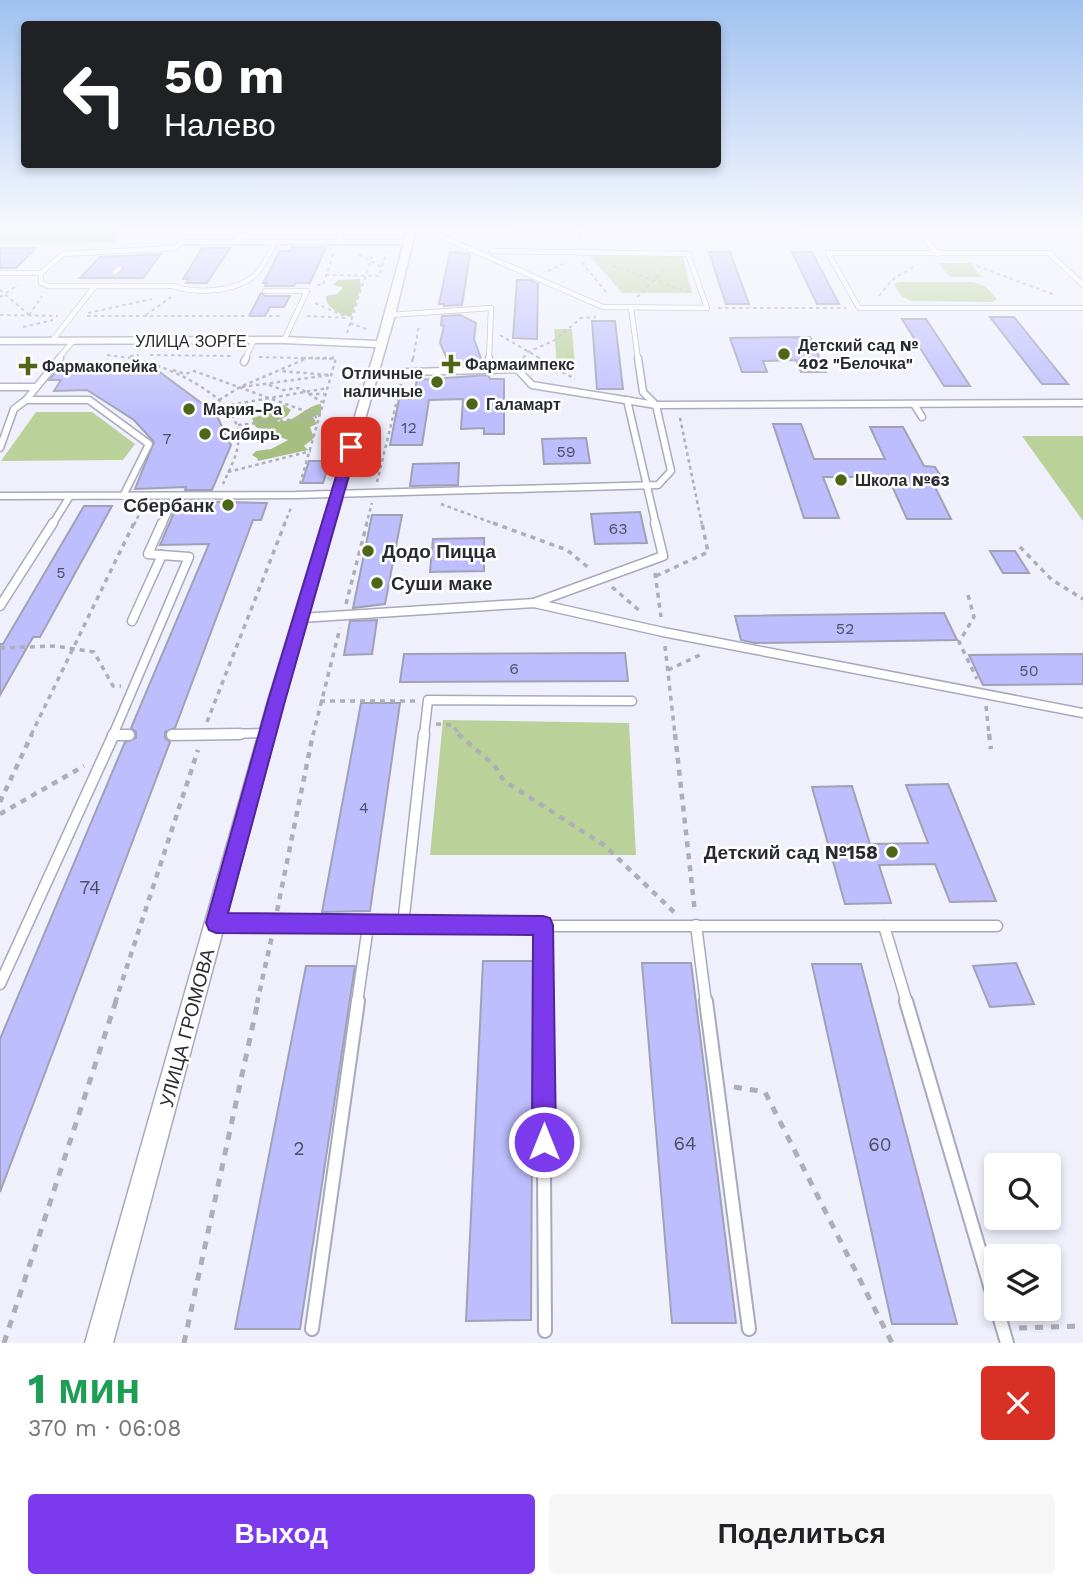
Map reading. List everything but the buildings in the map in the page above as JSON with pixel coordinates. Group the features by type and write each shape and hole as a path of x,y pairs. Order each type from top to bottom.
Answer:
{"street":[{"name":"УЛИЦА ГРОМОВА","path":"99,1343 268,733 373,373 376,338 390,315 396,291"},
{"name":"УЛИЦА ЗОРГЕ","path":"0,341 376,338"}],"lane":[{"path":"52,341 91,291"},
{"path":"265,291 307,291 284,340"},
{"path":"565,291 603,307 707,308 702,291"},
{"path":"849,291 859,308 1083,308"},
{"path":"390,315 491,308 489,370"},
{"path":"0,496 296,495 658,485 671,471 656,405 643,392 628,308"},
{"path":"244,362 254,340"},
{"path":"0,448 14,409 26,400 73,341"},
{"path":"373,373 517,369 533,385 656,405 1083,403"},
{"path":"0,387 36,387"},
{"path":"26,400 89,400 149,444 123,496"},
{"path":"534,603 663,556 627,400"},
{"path":"914,404 922,417"},
{"path":"0,606 70,496"},
{"path":"0,984 113,735 189,556 148,554 175,496"},
{"path":"132,621 162,555"},
{"path":"301,618 534,603 663,632 1083,713"},
{"path":"403,925 428,701 632,701"},
{"path":"172,735 268,733"},
{"path":"113,735 129,734"},
{"path":"216,923 368,926 997,926"},
{"path":"543,925 545,1331"},
{"path":"692,925 717,1084 749,1329"},
{"path":"312,1329 368,926"},
{"path":"884,926 984,1267"},
{"path":"1000,1321 1007,1343"}],"path":[{"path":"1,291 29,315"},
{"path":"29,315 45,291"},
{"path":"346,336 360,291"},
{"path":"605,291 618,307"},
{"path":"628,308 644,291"},
{"path":"685,291 704,297"},
{"path":"869,308 883,291"},
{"path":"1043,291 1058,296"},
{"path":"23,327 175,294 145,317"},
{"path":"302,302 317,303 347,317 350,323 376,338"},
{"path":"707,308 859,308"},
{"path":"184,1343 320,701 344,614 398,389 410,372 421,313"},
{"path":"0,315 347,317"},
{"path":"522,359 528,352 555,340 581,318 599,317"},
{"path":"489,329 585,385"},
{"path":"104,355 130,356 185,374 194,371 319,416"},
{"path":"219,400 240,387 309,358"},
{"path":"167,368 219,400 238,425 240,444 219,496"},
{"path":"240,387 330,375 281,371"},
{"path":"257,380 283,390 299,388 303,394 322,402"},
{"path":"224,406 328,388"},
{"path":"303,394 324,394"},
{"path":"656,576 708,552 677,405"},
{"path":"238,425 319,416"},
{"path":"4,1343 203,734 296,495 311,451 319,416"},
{"path":"228,472 311,451"},
{"path":"404,491 567,550 663,632"},
{"path":"0,802 71,649 142,514 144,496"},
{"path":"1020,547 1052,580 1083,599"},
{"path":"653,560 668,670 692,925"},
{"path":"968,595 974,617 959,642 985,695 991,749"},
{"path":"668,670 724,644"},
{"path":"0,648 55,646 94,652 113,686 134,685"},
{"path":"320,701 428,701"},
{"path":"425,723 453,725 458,737 500,769 504,781 604,845 692,925"},
{"path":"0,814 104,755"},
{"path":"717,1084 765,1092 892,1343"},
{"path":"1002,1328 1083,1326"}],"green space":[{"path":"340,291 360,291 351,317 328,304 326,296"},
{"path":"620,291 691,291 692,293 622,293"},
{"path":"898,291 989,291 997,299 993,302 912,301 902,297"},
{"path":"554,329 572,329 575,365 557,365"},
{"path":"321,404 321,414 313,417 317,424 310,427 314,438 304,446 308,450 258,461 252,455 256,451 271,449 288,440 283,438 264,441 258,436 260,430 252,418 263,415 267,408 284,405 291,410 287,416 277,421 289,420"},
{"path":"36,412 92,412 135,444 123,460 1,461"},
{"path":"1022,436 1083,436 1083,521"},
{"path":"443,720 629,723 636,855 430,855"}],"place":[{"name":"Детский сад № 402 \"Белочка\"","path":"784,354"},
{"name":"Фармаимпекс","path":"451,364"},
{"name":"Фармакопейка","path":"28,366"},
{"name":"Отличные наличные","path":"437,382"},
{"name":"Галамарт","path":"472,404"},
{"name":"Мария-Ра","path":"189,409"},
{"name":"Сибирь","path":"205,434"},
{"name":"Школа №63","path":"841,480"},
{"name":"Сбербанк","path":"228,505"},
{"name":"Додо Пицца","path":"368,551"},
{"name":"Суши маке","path":"377,583"},
{"name":"Детский сад №158","path":"892,852"}],"route":[{"path":"351,447 276,701 216,923 543,925 544,1142"}]}
